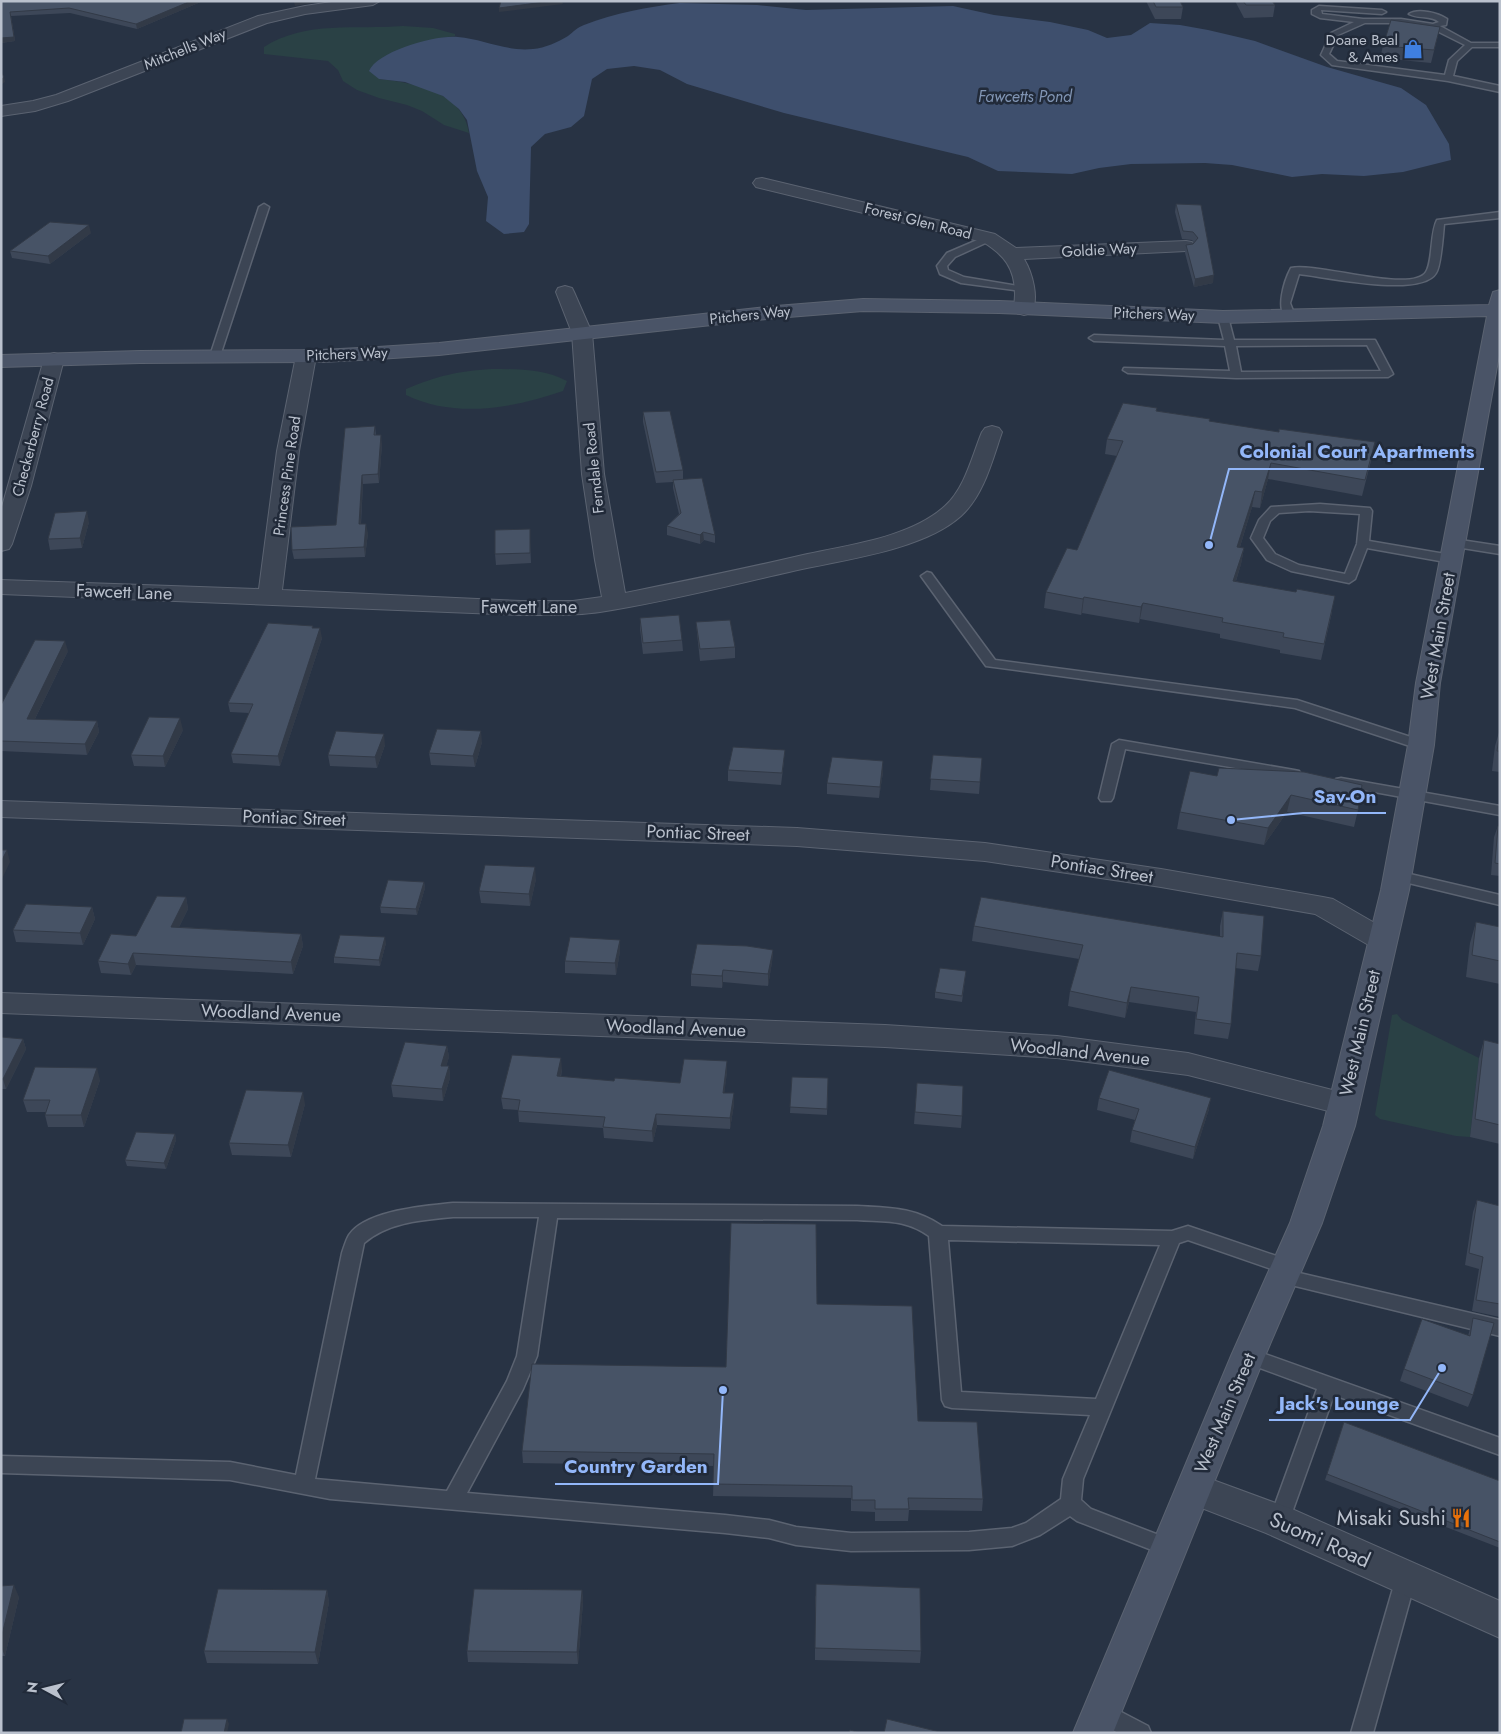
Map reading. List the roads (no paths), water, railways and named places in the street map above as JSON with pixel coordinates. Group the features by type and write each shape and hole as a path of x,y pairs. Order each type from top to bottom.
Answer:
{"main road":[{"name":"Pitchers Way","path":"1,361 306,356 402,352 776,312 863,305 1025,299 1223,317 1405,311 1450,312 1499,306"},
{"name":"West Main Street","path":"1098,1723 1248,1356 1317,1195 1344,1104 1397,876 1421,745 1428,683 1499,306"}],"street":[{"name":"Mitchells Way","path":"1,111 35,106 62,98 263,19 305,10 373,1"},
{"name":"Forest Glen Road","path":"762,183 989,238 1002,245 1012,254"},
{"name":"Goldie Way","path":"1012,254 1186,246"},
{"path":"1012,254 1018,263 1025,299"},
{"path":"565,292 582,333"},
{"name":"Ferndale Road","path":"582,333 593,474 606,560 615,602"},
{"name":"Princess Pine Road","path":"270,597 288,452 306,356"},
{"name":"Checkerberry Road","path":"1,544 20,486 54,359"},
{"name":"Fawcett Lane","path":"1,587 552,609 615,602 712,583 887,542 926,529 940,521 953,510 969,492 992,432"},
{"name":"Pontiac Street","path":"1,809 797,837 985,852 1161,878 1323,906 1382,940"},
{"name":"Woodland Avenue","path":"1,1003 865,1035 1057,1047 1188,1064 1344,1104"},
{"name":"Suomi Road","path":"1194,1488 1279,1520 1500,1620"}],"lane":[{"path":"1433,26 1443,23 1443,19 1431,15 1324,8 1316,10 1316,14 1320,16 1364,21 1401,21 1433,26 1470,45 1500,45"},
{"path":"1364,21 1335,33 1325,55 1328,59 1335,63 1448,78 1500,88"},
{"path":"1448,78 1453,60 1470,45"},
{"path":"215,356 264,207"},
{"path":"1290,316 1286,303 1295,270 1388,282 1406,283 1424,280 1432,272 1440,222 1500,216"},
{"path":"989,238 951,255 942,266 944,272 961,280 1025,299"},
{"path":"1223,317 1236,375"},
{"path":"1094,338 1230,343 1371,342 1388,374 1236,375 1128,370"},
{"path":"1342,507 1366,511 1363,544 1349,579 1294,568 1271,557 1257,538 1266,520 1275,510 1342,507"},
{"path":"1363,544 1453,551 1500,550"},
{"path":"927,576 991,663 1297,704 1421,745"},
{"path":"1106,798 1119,744 1304,776"},
{"path":"1324,779 1500,811"},
{"path":"1397,876 1500,900"},
{"path":"304,1485 351,1253 356,1240 370,1227 422,1214 453,1210 548,1210 881,1214 903,1216 921,1222 938,1233 1172,1238 1188,1233 1285,1271 1500,1328"},
{"path":"453,1500 516,1383 527,1356 548,1210"},
{"path":"938,1233 952,1400 1102,1407"},
{"path":"1071,1504 1073,1480 1172,1238"},
{"path":"1248,1356 1500,1447"},
{"path":"1279,1520 1328,1385"},
{"path":"1,1464 230,1470 330,1490 734,1525 769,1529 796,1536 851,1542 969,1541 1012,1537 1033,1529 1071,1504"},
{"path":"1071,1504 1084,1515 1170,1548"},
{"path":"1362,1733 1406,1578"},
{"path":"1098,1723 1140,1733"}],"water":[{"name":"Fawcetts Pond","path":"680,3 757,5 806,10 953,6 994,15 1050,22 1088,30 1107,38 1131,35 1150,23 1180,25 1208,30 1255,41 1327,67 1401,88 1426,105 1449,144 1451,160 1403,172 1364,176 1322,174 1292,177 1232,165 1205,163 1131,164 1072,174 998,171 968,157 784,113 687,84 660,70 634,66 607,69 592,79 584,116 571,127 545,134 531,147 529,224 524,232 504,234 486,221 488,197 477,171 467,120 459,109 443,96 405,82 379,79 369,71 383,57 423,41 458,37 514,49 538,48 568,36 580,27 608,17 656,6"}],"place":[{"name":"Doane Beal & Ames","path":"1413,49"},
{"name":"Colonial Court Apartments","path":"1209,545"},
{"name":"Sav-On","path":"1231,820"},
{"name":"Jack's Lounge","path":"1442,1368"},
{"name":"Country Garden","path":"723,1390"},
{"name":"Misaki Sushi","path":"1461,1518"}]}
